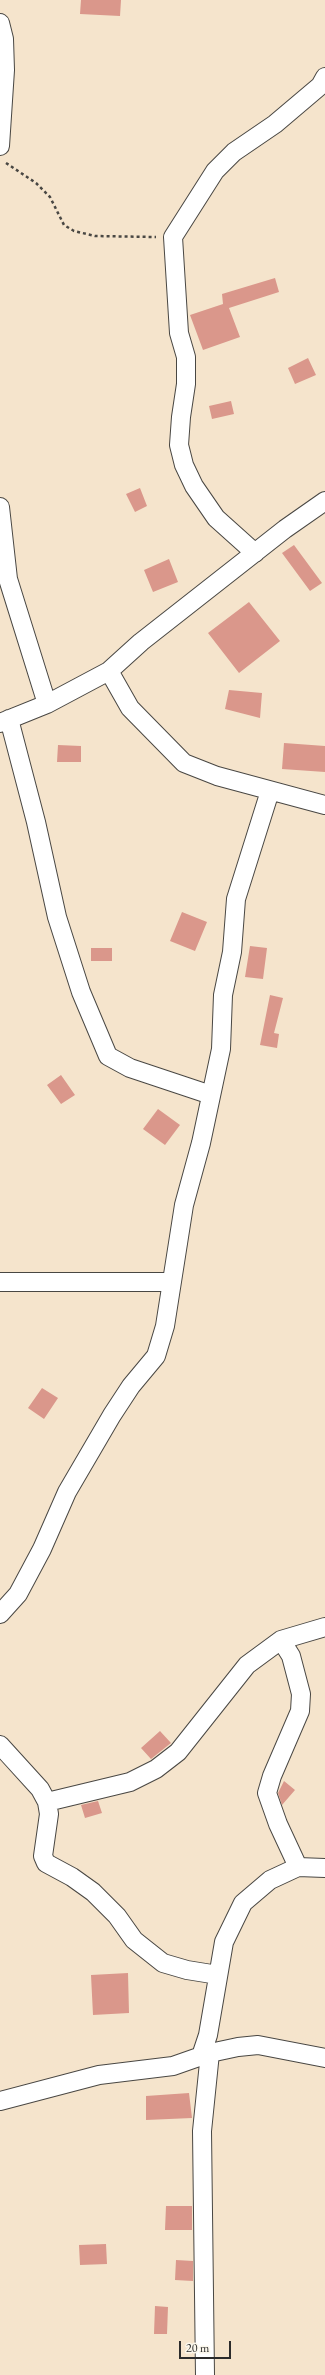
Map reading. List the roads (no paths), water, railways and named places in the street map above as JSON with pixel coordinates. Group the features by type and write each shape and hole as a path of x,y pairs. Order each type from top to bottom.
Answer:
{"street":[{"path":"0,22 4,39 5,70 0,146"},
{"path":"255,553 216,518 198,492 184,465 179,445 181,417 186,384 186,357 179,333 174,237 215,171 234,152 275,124 320,86 325,77"},
{"path":"211,1096 130,1068 108,1056 81,992 57,917 36,822 5,721 47,704 108,671 141,642 255,553 325,501"},
{"path":"0,507 4,580 47,704"},
{"path":"108,671 130,708 184,763 217,776 325,805"},
{"path":"0,1614 18,1594 42,1549 67,1492 112,1416 131,1386 156,1356 165,1326 184,1205 202,1143 221,1049 223,995 232,952 236,899 270,791"},
{"path":"0,1282 172,1282"},
{"path":"47,1802 130,1782 156,1769 178,1752 247,1665 282,1640 325,1627"},
{"path":"282,1640 291,1656 301,1694 300,1711 272,1776 267,1794 272,1810 298,1867"},
{"path":"0,1745 40,1789 47,1802 49,1814 43,1856 46,1863 72,1877 93,1892 117,1916 134,1940 163,1963 187,1970 218,1975"},
{"path":"205,2375 202,2131 208,2035 224,1942 243,1903 270,1880 298,1867 325,1868"},
{"path":"0,2101 99,2075 174,2066 206,2054 258,2045 325,2058"}]}
